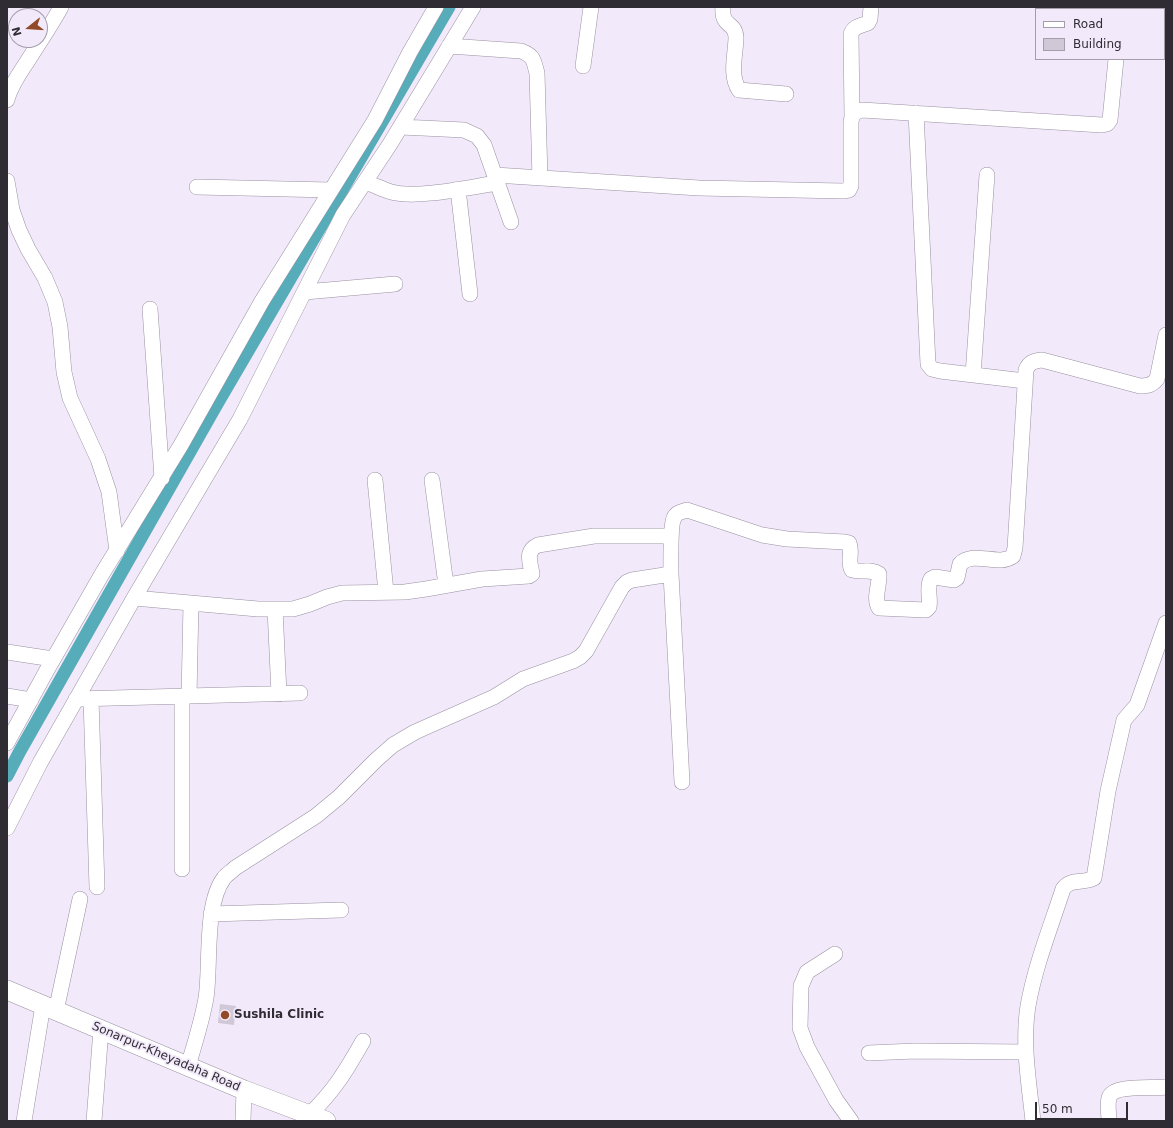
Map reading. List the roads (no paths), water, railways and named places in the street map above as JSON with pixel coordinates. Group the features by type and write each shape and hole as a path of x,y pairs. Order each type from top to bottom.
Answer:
{"main road":[{"name":"Sonarpur-Kheyadaha Road","path":"7,990 244,1090 318,1118"}],"street":[{"path":"7,100 8,94 18,75 61,7"},
{"path":"7,743 102,574 162,478 262,301 375,120 410,52 436,7"},
{"path":"7,828 40,762 134,598 240,419 343,216 400,126 472,7"},
{"path":"583,66 590,7"},
{"path":"723,7 722,15 724,21 733,28 736,35 734,80 738,90 786,94"},
{"path":"365,182 392,192 409,194 458,188 497,179 540,178 699,188 849,190 851,186 852,116 851,34 853,29 868,23 870,19 871,7"},
{"path":"449,46 521,51 530,55 537,73 540,178"},
{"path":"852,116 856,112 862,110 1102,125 1107,124 1110,120 1116,60"},
{"path":"916,113 928,364 932,369 940,371 1025,381"},
{"path":"400,126 464,130 477,136 484,145 511,222"},
{"path":"973,375 987,175"},
{"path":"7,181 12,210 19,230 45,278 54,302 60,327 64,372 70,398 98,459 109,492 117,551"},
{"path":"197,187 331,190"},
{"path":"458,188 470,294"},
{"path":"305,292 395,284"},
{"path":"150,309 162,478"},
{"path":"682,782 671,574 671,536 674,518 679,512 687,510 762,535 849,543 851,547 849,562 852,570 876,572 879,574 880,581 876,600 880,608 926,610 930,603 929,583 931,579 935,577 954,580 957,578 960,564 969,558 1004,560 1013,556 1015,548 1025,381 1028,364 1042,360 1140,386 1147,386 1153,384 1157,379 1166,335"},
{"path":"375,480 386,592"},
{"path":"432,480 446,586"},
{"path":"134,598 258,610 293,609 327,597 342,594 419,590 482,579 529,576 532,574 530,551 538,545 594,536 671,536"},
{"path":"188,1066 201,1024 206,997 211,914 217,893 224,878 235,868 316,816 339,797 392,745 415,732 494,697 524,679 580,657 586,651 622,587 627,582 671,574"},
{"path":"182,869 186,696 191,604"},
{"path":"275,609 279,694"},
{"path":"1032,1121 1026,1052 1028,1006 1033,985 1063,889 1066,884 1071,882 1088,881 1094,878 1108,791 1124,720 1137,705 1166,622"},
{"path":"7,652 53,659"},
{"path":"76,699 300,693"},
{"path":"7,696 31,700"},
{"path":"91,699 97,887"},
{"path":"24,1121 50,1008 80,900"},
{"path":"211,914 341,910"},
{"path":"835,954 807,972 801,986 800,1028 807,1047 836,1100 851,1121"},
{"path":"94,1121 101,1029"},
{"path":"318,1118 325,1099 346,1072 363,1041"},
{"path":"869,1053 915,1051 1026,1052"},
{"path":"1109,1121 1109,1097 1113,1092 1122,1089 1166,1087"},
{"path":"243,1121 244,1090"}],"waterway":[{"path":"7,776 217,404 449,7"}],"place":[{"name":"Sushila Clinic","path":"225,1015"}]}
